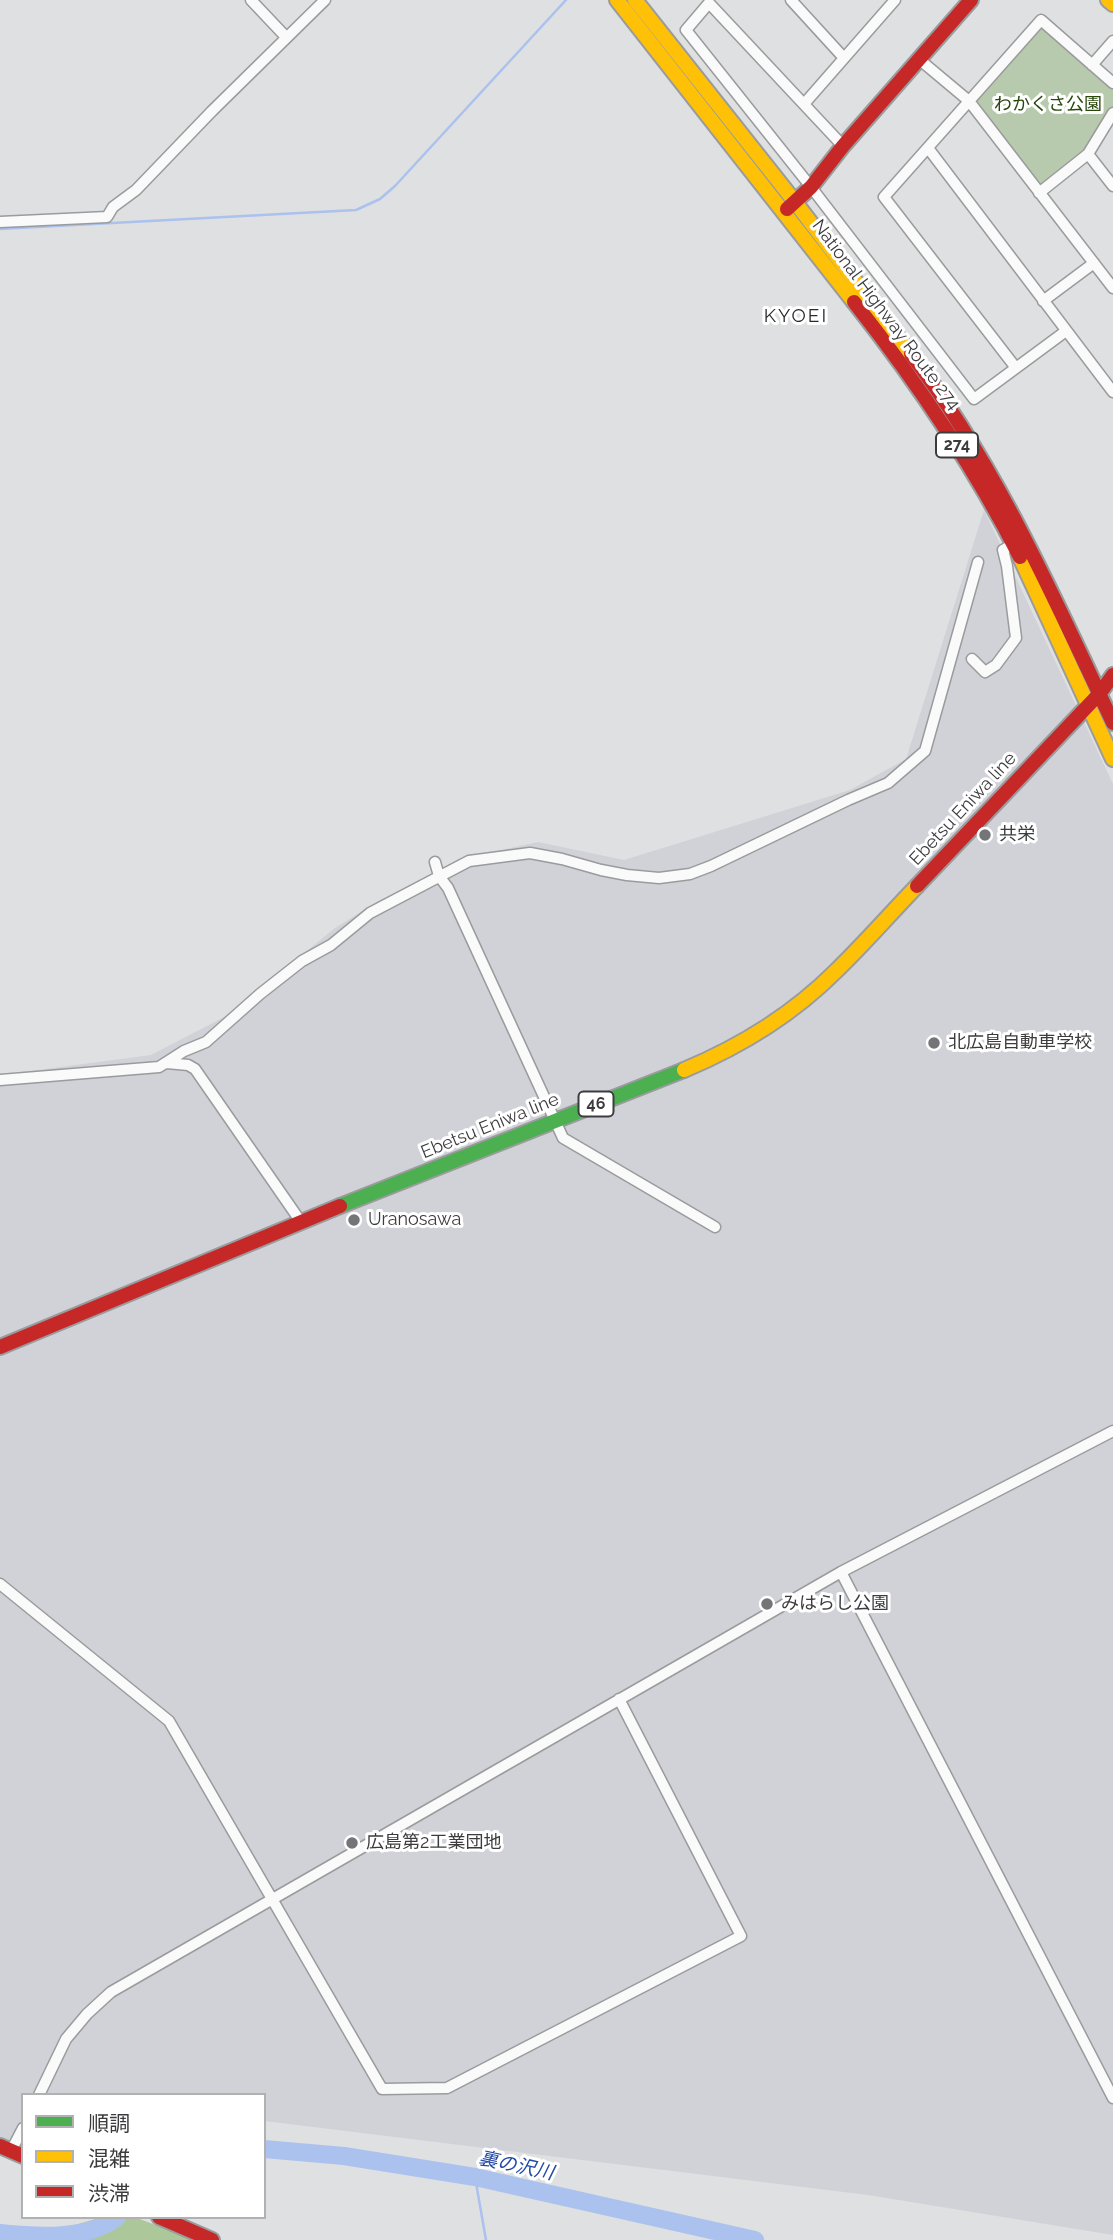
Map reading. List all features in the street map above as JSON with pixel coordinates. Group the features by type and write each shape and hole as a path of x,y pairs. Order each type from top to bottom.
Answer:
{"main road":[{"name":"National Highway Route 274","path":"617,0 936,387 970,438 1021,530 1113,723"},
{"name":"National Highway Route 274","path":"635,0 927,397 987,494 1014,544 1113,760"},
{"path":"789,207 811,187 843,146 971,0"},
{"path":"1108,0 1113,4"},
{"name":"Ebetsu Eniwa line","path":"0,1347 301,1222 720,1055 775,1021 834,973 1100,693 1113,675"},
{"path":"164,2219 212,2240"}],"street":[{"path":"251,0 286,37"},
{"path":"0,222 107,217 113,206 136,190 325,0"},
{"path":"804,104 895,0"},
{"path":"793,1 844,58"},
{"path":"843,146 709,3 686,30 974,399 1066,331"},
{"path":"1016,368 884,197 1041,20 1113,83"},
{"path":"1092,65 1113,41"},
{"path":"920,60 969,101 1113,288"},
{"path":"1040,192 1088,154 1113,113"},
{"path":"928,148 1113,392"},
{"path":"1088,154 1113,186"},
{"path":"1043,301 1094,263"},
{"path":"972,659 985,672 996,665 1016,638 1003,550 1014,544"},
{"path":"0,1080 159,1067 184,1051 206,1042 260,994 302,961 331,945 370,912 468,860 530,853 627,875 659,878 690,874 888,783 925,751 978,562"},
{"path":"435,862 439,876 448,888 562,1139 715,1227"},
{"path":"166,1062 188,1065 195,1069 301,1222"},
{"path":"40,2093 66,2039 87,2014 111,1992 841,1572 1113,1431"},
{"path":"841,1572 1113,2098"},
{"path":"0,1584 169,1721 382,2089 447,2088 741,1936 619,1699"},
{"path":"11,2151 21,2132"}],"shaded area":[{"path":"984,510 1113,784 1113,2235 868,2195 266,2121 266,2093 21,2093 21,2155 0,2146 0,1075 151,1055 228,1015 335,928 380,900 464,858 538,842 624,860 850,790 906,759"}],"green space":[{"name":"わかくさ公園","path":"1041,20 1113,83 1113,113 1088,154 1039,193 969,101"},
{"path":"95,2219 139,2219 197,2240 0,2240 0,2232 58,2230"}],"waterway":[{"path":"0,229 356,210 380,199 395,186 566,0"},
{"name":"裏の沢川","path":"266,2149 344,2156 475,2177 755,2240"},
{"path":"475,2177 486,2240"},
{"name":"裏の沢川","path":"0,2233 62,2235 92,2230 114,2219"}],"traffic: fast":[{"path":"340,1206 684,1070"}],"traffic: slow":[{"path":"617,0 854,302"},
{"path":"635,0 911,354"},
{"path":"1108,0 1113,4"},
{"path":"1020,557 1113,759"},
{"path":"684,1070 745,1040 802,1001 846,961 917,886"}],"traffic: jam":[{"path":"787,209 811,187 843,146 971,0"},
{"path":"854,302 943,425 984,490 1020,557"},
{"path":"911,354 942,397 997,487 1022,533 1113,723"},
{"path":"917,886 1100,693 1113,675"},
{"path":"0,1347 340,1206"},
{"path":"0,2146 21,2155"},
{"path":"164,2219 212,2240"}],"place":[{"name":"共栄","path":"985,835"},
{"name":"北広島自動車学校","path":"934,1043"},
{"name":"Uranosawa","path":"354,1220"},
{"name":"みはらし公園","path":"767,1604"},
{"name":"広島第2工業団地","path":"352,1843"}],"district":[{"name":"KYOEI","path":"796,316"}]}
